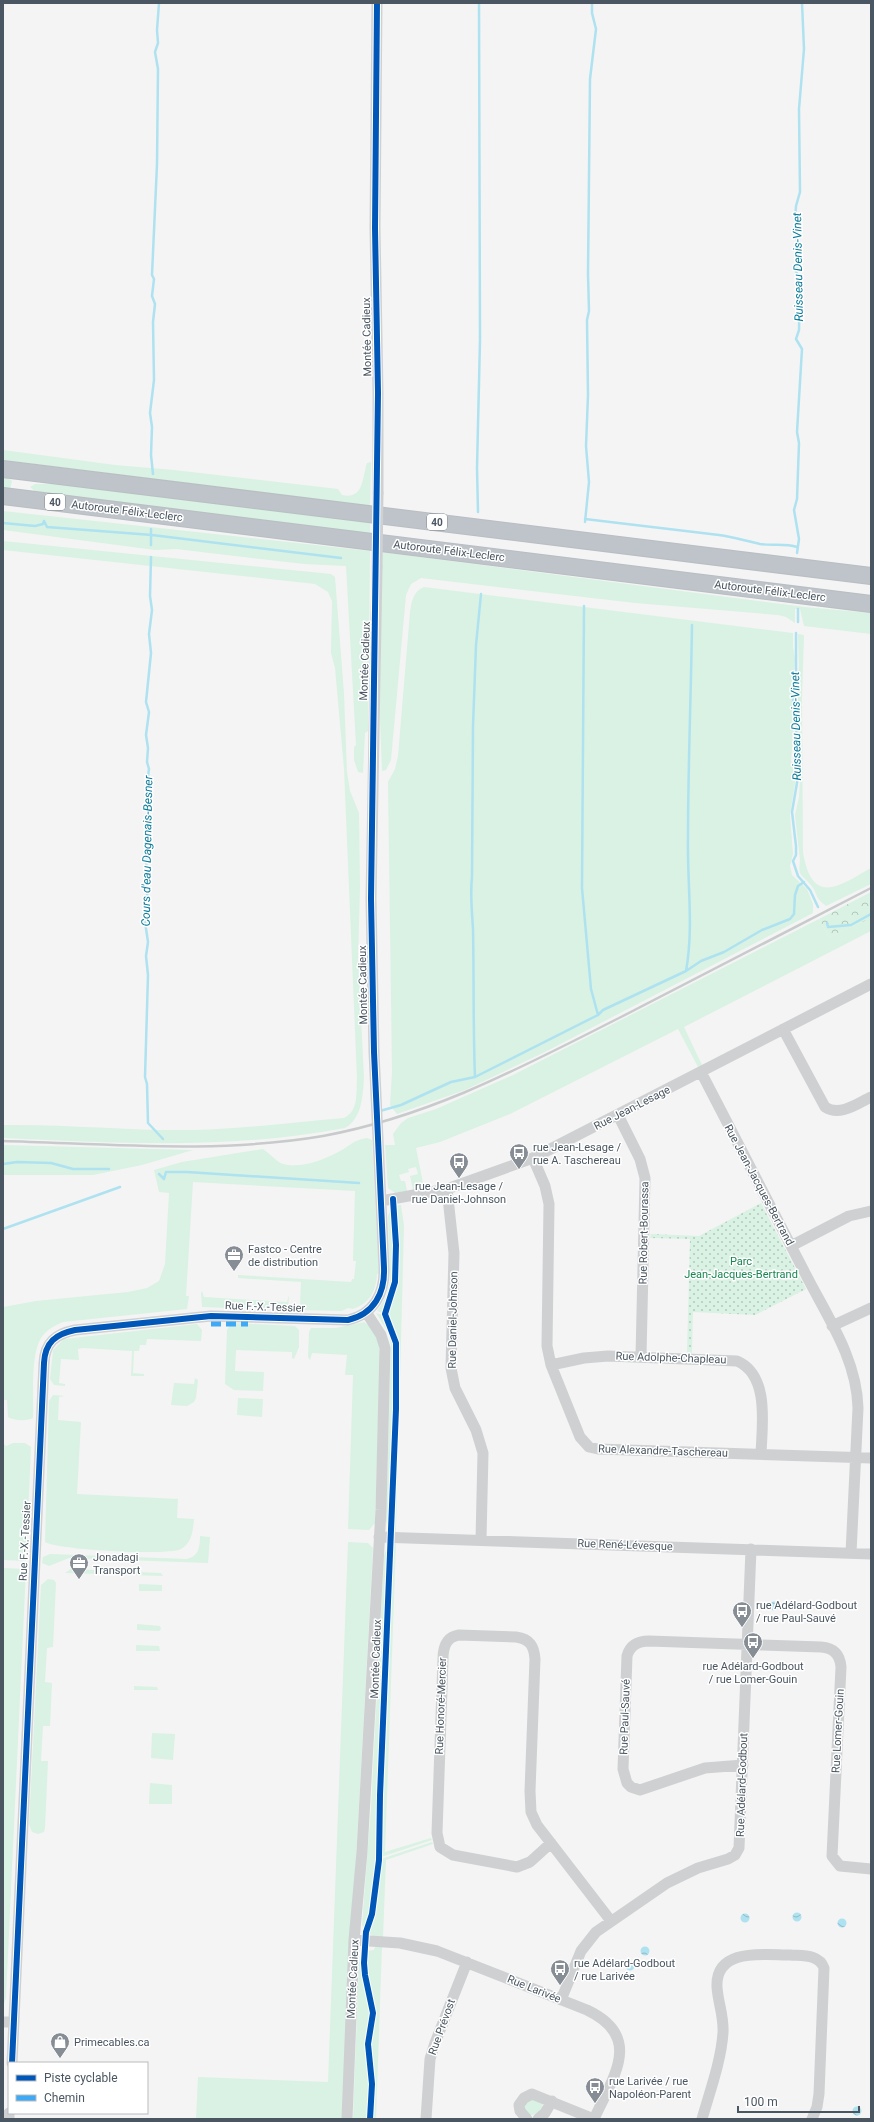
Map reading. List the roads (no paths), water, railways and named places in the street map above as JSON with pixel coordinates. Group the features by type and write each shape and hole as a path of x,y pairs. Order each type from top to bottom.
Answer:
{"highway":[{"name":"40","path":"3,469 871,576"},
{"name":"Autoroute Félix-Leclerc","path":"3,497 871,604"}],"street":[{"name":"Montée Cadieux","path":"347,2119 354,1940 363,1844 379,1537 385,1354 381,1334 366,1312 378,1300 384,1283 374,1052 371,899 378,493 375,207 376,3"},
{"name":"Rue Jean-Lesage","path":"381,1201 447,1189 533,1158 871,984"},
{"path":"783,1029 825,1108 833,1111 841,1111 871,1097"},
{"name":"Rue Jean-Jacques-Bertrand","path":"700,1072 850,1362 857,1390 851,1553"},
{"name":"Rue Robert-Bourassa","path":"618,1115 642,1163 646,1184 641,1357"},
{"name":"Rue Alexandre-Taschereau","path":"533,1158 549,1204 546,1341 551,1365 580,1437 589,1447 598,1449 871,1458"},
{"name":"Rue Daniel-Johnson","path":"447,1189 454,1257 451,1368 455,1388 476,1430 483,1453 480,1540"},
{"path":"791,1246 849,1216 871,1211"},
{"path":"832,1326 871,1308"},
{"name":"Rue F.-X.-Tessier","path":"12,2062 8,2022 44,1363 47,1347 57,1336 71,1331 193,1317 343,1320 357,1317 366,1312"},
{"name":"Rue Adolphe-Chapleau","path":"551,1365 584,1358 641,1357 733,1360 744,1365 750,1372 762,1398 761,1454"},
{"name":"Rue René-Lévesque","path":"379,1537 871,1554"},
{"name":"Rue Adélard-Godbout","path":"561,2000 585,1945 596,1932 674,1879 698,1868 728,1859 738,1852 741,1843 751,1549"},
{"name":"Rue Honoré-Mercier","path":"550,1843 530,1862 517,1867 453,1856 440,1846 436,1833 442,1659 446,1643 453,1636 516,1637 525,1639 532,1646 535,1659 530,1806 535,1821 550,1843 611,1921"},
{"name":"Rue Paul-Sauvé","path":"743,1765 721,1765 705,1768 640,1790 629,1785 625,1780 623,1769 627,1660 631,1648 643,1641 747,1644"},
{"name":"Rue Lomer-Gouin","path":"747,1644 825,1647 834,1651 838,1656 841,1673 832,1856 840,1866 871,1869"},
{"name":"Rue Larivée","path":"354,1940 409,1944 468,1962 595,2014 607,2022 616,2032 620,2042 621,2052 618,2064 594,2119 532,2094 524,2098 519,2109 527,2119"},
{"path":"702,2119 722,2043 723,2019 717,1988 718,1978 728,1962 737,1957 748,1954 807,1956 820,1961 824,1968 819,2094 817,2107 812,2119"},
{"name":"Rue Prévost","path":"426,2119 430,2059 468,1962"},
{"path":"538,2119 546,2113 552,2101"}],"water":[{"path":"772,1602 776,1602 778,1606 776,1610 772,1610 770,1608 770,1604"},
{"path":"795,1913 799,1913 801,1917 799,1921 795,1921 793,1919 793,1915"},
{"path":"743,1914 747,1914 749,1918 747,1922 743,1922 741,1920 741,1916"},
{"path":"840,1919 844,1919 846,1923 844,1927 840,1927 838,1925 838,1921"},
{"path":"643,1947 647,1947 649,1951 647,1955 643,1955 641,1953 641,1949"},
{"path":"628,1962 632,1962 634,1966 632,1970 628,1970 626,1968 626,1964"},
{"path":"855,2107 859,2107 861,2111 859,2115 855,2115 853,2113 853,2109"}],"waterway":[{"path":"153,474 151,455 152,427 150,413 154,380 153,322 155,304 152,296 154,279 152,275 157,164 158,69 155,52 158,43 157,30 159,3"},
{"path":"478,512 477,468 480,340 479,3"},
{"path":"585,522 589,482 586,446 588,395 587,320 589,311 590,79 596,29 592,13 592,3"},
{"name":"Ruisseau Denis-Vinet","path":"797,553 799,539 794,510 797,499 799,443 797,432 802,349 796,339 799,330 800,281 796,271 799,260 795,220 796,206 800,192 799,109 804,49 802,3"},
{"path":"585,519 719,535 760,544 788,545 797,547"},
{"path":"3,523 35,526 43,524 44,521 47,527 152,535 341,558"},
{"path":"151,529 151,545"},
{"name":"Cours d'eau Dagenais-Besner","path":"151,557 150,596 152,610 149,634 151,653 146,702 149,712 146,735 148,748 147,762 149,769 146,791 150,806 148,810 148,838 146,843 147,860 145,872 148,904 144,915 148,942 146,956 148,975 145,1077 147,1084 148,1123 163,1139"},
{"path":"481,594 476,645 473,726 471,897 473,929 475,1077 598,1015 591,989 582,888 584,606"},
{"name":"Ruisseau Denis-Vinet","path":"798,609 798,622"},
{"path":"686,971 690,938 688,811 692,625"},
{"name":"Ruisseau Denis-Vinet","path":"796,633 796,685 793,701 797,723 794,765 798,777 792,812 796,846 796,855 793,861 798,876 810,890 818,907"},
{"path":"598,1015 603,1010 686,971 701,961 724,952 762,930 790,919 794,914 795,895 798,886 804,882"},
{"name":"Ruisseau Denis-Vinet","path":"827,923 828,927 851,925 871,914"},
{"path":"380,1111 401,1105 451,1082 475,1077"},
{"path":"3,1164 17,1162 51,1163 73,1169 109,1169"},
{"path":"159,1174 164,1179 166,1172 187,1172 359,1183"},
{"path":"3,1229 120,1187"}],"railway":[{"path":"3,1141 163,1146 243,1145 283,1142 323,1136 363,1127 401,1116 439,1103 511,1072 871,888"}],"place":[{"name":"rue Jean-Lesage / rue A. Taschereau","path":"519,1170"},
{"name":"rue Jean-Lesage / rue Daniel-Johnson","path":"459,1179"},
{"name":"Fastco - Centre de distribution","path":"234,1272"},
{"name":"Jonadagi Transport","path":"79,1580"},
{"name":"rue Adélard-Godbout / rue Paul-Sauvé","path":"742,1628"},
{"name":"rue Adélard-Godbout / rue Lomer-Gouin","path":"753,1659"},
{"name":"rue Adélard-Godbout / rue Larivée","path":"560,1986"},
{"name":"Primecables.ca","path":"60,2059"},
{"name":"rue Larivée / rue Napoléon-Parent","path":"595,2104"}],"park label":[{"name":"Parc Jean-Jacques-Bertrand","path":"741,1267"}]}
